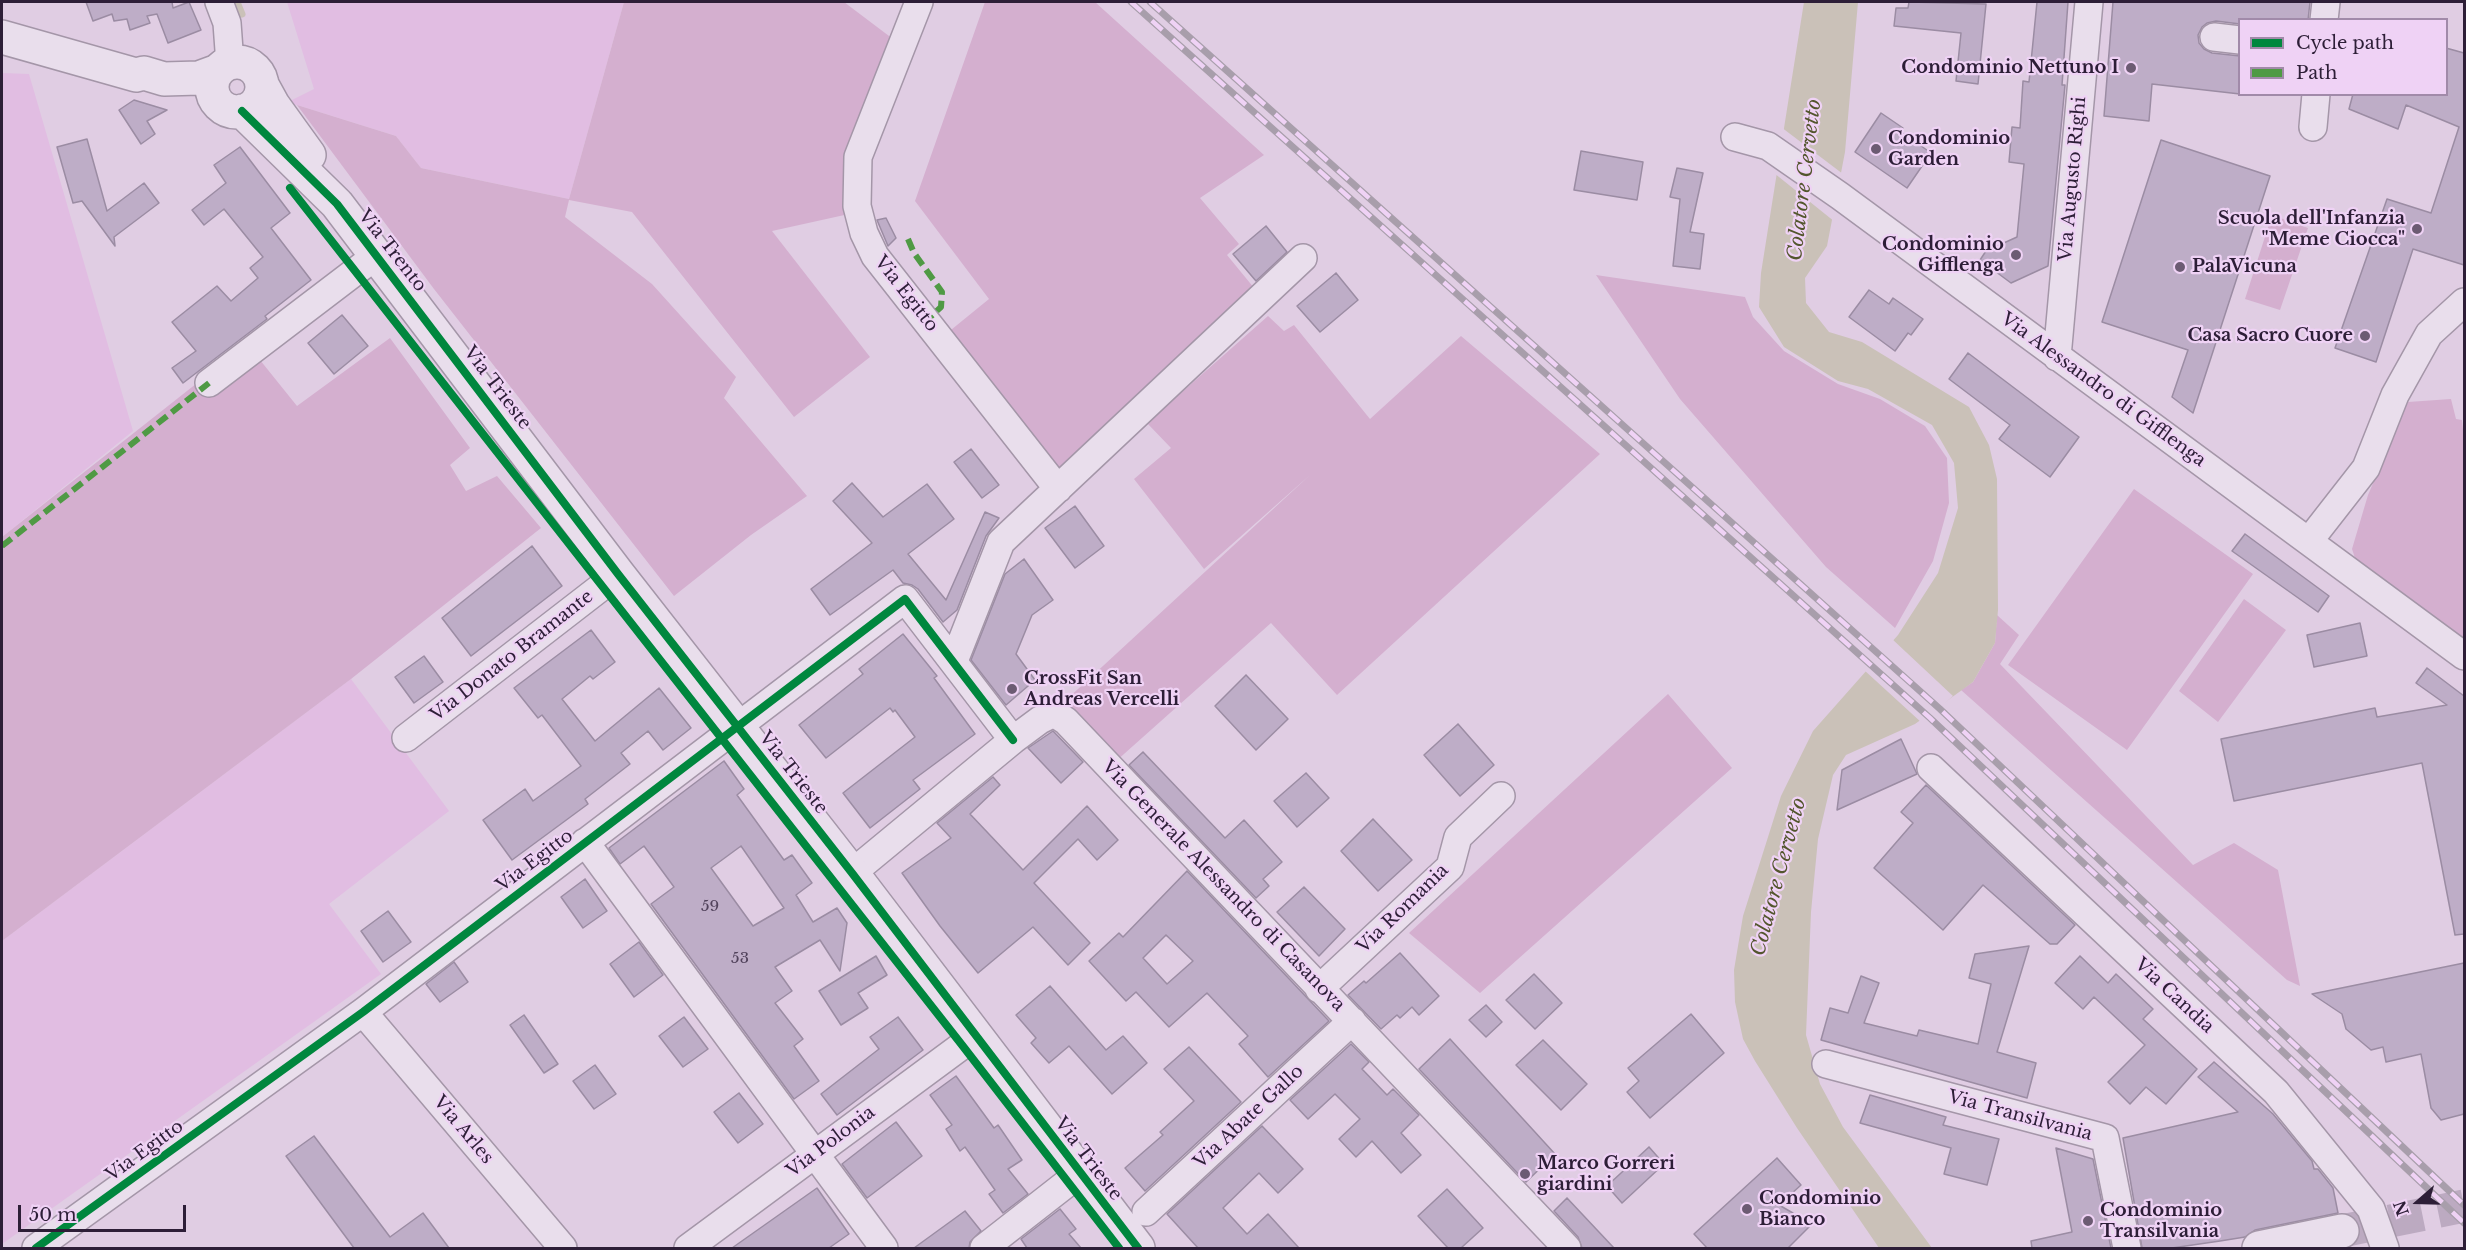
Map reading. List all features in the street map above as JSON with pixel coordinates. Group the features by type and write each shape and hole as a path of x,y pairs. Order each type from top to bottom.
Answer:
{"street":[{"path":"219,2 227,23 224,68 213,85 213,92 337,204"},
{"name":"Via Egitto","path":"919,2 858,157 857,206 864,233 875,256 1058,489"},
{"name":"Via Augusto Righi","path":"2057,357 2090,2"},
{"path":"2324,18 2326,2"},
{"path":"2,37 136,75 144,73 164,79 199,78 244,63 251,67 260,78 273,105 317,166 337,204"},
{"path":"136,75 141,82 231,108 255,105 262,92 262,85"},
{"path":"2313,127 2316,96"},
{"name":"Via Alessandro di Gifflenga","path":"1735,137 1768,146 1840,196 2464,656"},
{"name":"Via Trento","path":"337,204 424,317"},
{"path":"209,383 377,255"},
{"path":"954,660 1001,542 1303,258"},
{"path":"2309,541 2366,468 2395,395 2429,334 2464,302"},
{"name":"Via Trieste","path":"424,317 618,574 852,873 1138,1248"},
{"name":"Via Donato Bramante","path":"406,738 618,574"},
{"name":"Via Egitto","path":"36,1248 363,1012 905,599 954,660 1013,740"},
{"name":"Via Generale Alessandro di Casanova","path":"852,873 1013,740 1040,720 1054,713 1066,721 1567,1248"},
{"name":"Via Candia","path":"1932,768 2276,1092 2371,1209 2368,1243"},
{"name":"Via Romania","path":"1319,989 1450,867 1458,837 1501,796"},
{"name":"Via Egitto","path":"585,842 884,1248"},
{"name":"Via Arles","path":"363,1012 562,1248"},
{"name":"Via Abate Gallo","path":"1146,1212 1352,1021"},
{"name":"Via Polonia","path":"688,1248 975,1036"},
{"name":"Via Transilvania","path":"1826,1064 2105,1138 2127,1248"},
{"path":"984,1248 1080,1173"},
{"path":"2259,1248 2368,1243"}],"shaded area":[{"path":"287,2 624,2 569,199 421,168 396,136 297,105 284,104 314,89"},
{"path":"624,2 844,2 893,39 849,214 772,231 870,357 794,417 632,212 569,200 565,217 652,284 736,377 724,398 807,496 751,535 674,596 434,289 297,105 396,136 421,168 569,199"},
{"path":"985,2 1095,2 1264,155 1200,198 1239,244 1227,255 1259,294 1058,477 946,334 989,299 915,201"},
{"path":"2,73 29,74 133,431 2,537"},
{"path":"2272,215 2308,228 2280,310 2245,299"},
{"path":"1596,275 1745,297 1753,317 1784,351 1838,384 1880,399 1925,426 1947,458 1949,503 1933,561 1895,628 1826,567 1680,399"},
{"path":"1268,316 1284,331 1294,325 1370,419 1461,336 1600,454 1337,695 1271,623 1115,762 1065,701 1310,475 1204,569 1134,479 1171,448 1147,423"},
{"path":"390,338 470,448 450,465 466,491 497,476 541,528 351,679 2,941 2,537 244,346 260,360 297,406"},
{"path":"2451,399 2456,419 2462,420 2464,439 2464,645 2357,564 2352,549 2368,495 2408,402"},
{"path":"2134,489 2253,574 2127,750 2008,665"},
{"path":"2244,599 2286,630 2218,722 2179,691"},
{"path":"1997,615 2019,635 2000,664 2193,865 2234,843 2278,870 2300,986 2287,980 1961,690 1973,682 1995,643"},
{"path":"351,679 449,811 329,904 381,974 2,1244 2,941"},
{"path":"1668,694 1732,768 1480,993 1409,933"}],"water":[{"name":"Colatore Cervetto","path":"1804,2 1858,2 1845,152 1827,246 1805,278 1806,303 1829,332 1862,342 1969,407 1989,445 1997,479 1998,610 1995,643 1973,682 1915,724 1846,755 1833,775 1818,839 1811,912 1806,1035 1820,1084 1843,1127 1932,1248 1879,1248 1797,1128 1755,1061 1743,1039 1735,1002 1734,970 1743,916 1781,796 1813,731 1898,635 1938,573 1958,508 1954,463 1932,425 1868,389 1838,381 1784,347 1759,307 1761,273"}],"pier":[{"path":"1781,127 1843,174 1835,222 1774,173"},
{"path":"1891,638 1953,696 1922,723 1864,670"}],"building":[{"path":"86,2 172,2 173,8 189,2 201,30 168,43 157,14 147,16 150,23 130,30 127,19 114,21 112,14 93,21"},
{"path":"1909,2 1986,4 1978,84 1956,81 1961,33 1894,26 1896,8 1908,8"},
{"path":"2037,2 2068,2 2062,85 2065,85 2048,266 2011,283 1980,260 1986,251 2017,237 2024,164 2009,162 2012,127 2020,128 2023,81 2029,82"},
{"path":"2113,2 2310,2 2308,18 2238,18 2238,24 2216,21 2202,27 2198,35 2199,43 2204,49 2212,53 2238,56 2238,94 2152,84 2149,121 2104,116"},
{"path":"2448,49 2464,53 2464,265 2413,249 2376,362 2335,348 2387,199 2431,213 2459,127 2406,105 2398,129 2349,109 2352,96 2448,96"},
{"path":"134,100 167,110 147,121 155,134 141,144 119,110"},
{"name":"Condominio Garden","path":"1881,113 1903,128 1900,131 1931,153 1907,188 1855,152"},
{"path":"87,139 107,211 144,183 159,203 114,237 115,246 82,201 73,203 57,147"},
{"name":"PalaVicuna","path":"2161,140 2270,176 2193,413 2172,397 2188,350 2102,322"},
{"path":"240,147 290,213 271,228 311,280 265,316 267,319 183,383 172,368 196,351 172,322 217,286 231,301 258,278 250,268 263,257 224,209 204,225 192,210 226,183 214,165"},
{"path":"1581,151 1643,162 1637,200 1574,190"},
{"path":"1677,168 1703,173 1690,232 1704,234 1700,269 1673,266 1680,199 1670,197"},
{"path":"886,218 896,238 888,246 877,220"},
{"path":"1266,226 1287,252 1256,281 1233,254"},
{"path":"1336,273 1358,300 1320,332 1297,306"},
{"path":"1869,290 1889,304 1893,298 1923,319 1911,335 1908,333 1895,351 1849,317"},
{"path":"342,315 368,346 334,374 308,343"},
{"path":"1968,353 2079,437 2050,477 1999,439 2010,425 1949,379"},
{"path":"971,449 999,485 982,498 954,462"},
{"path":"852,483 883,517 927,484 954,519 908,554 946,600 985,512 999,518 986,536 957,610 943,622 918,589 903,583 893,570 830,615 811,589 872,543 833,501"},
{"path":"1075,506 1104,546 1075,568 1045,528"},
{"path":"2245,534 2329,596 2318,612 2232,551"},
{"path":"532,546 562,586 471,656 442,618"},
{"path":"1024,559 1053,600 1032,615 1016,654 1035,680 1006,705 971,660 1005,574"},
{"path":"2360,623 2367,656 2314,667 2307,635"},
{"path":"591,630 615,662 593,679 590,676 562,699 595,741 659,688 691,728 663,750 648,731 621,753 630,764 585,799 588,804 512,860 483,820 525,789 533,801 581,766 542,715 538,718 514,688"},
{"path":"903,634 937,676 934,678 975,734 913,780 920,789 870,828 843,793 915,737 895,710 893,712 890,708 826,758 799,725 863,674 859,669"},
{"path":"424,656 443,682 414,703 395,677"},
{"path":"2427,668 2464,696 2464,934 2455,935 2422,763 2234,801 2221,739 2375,708 2377,717 2447,705 2416,683"},
{"path":"1246,675 1288,719 1256,750 1215,706"},
{"path":"1458,724 1494,765 1460,796 1424,755"},
{"path":"1053,731 1083,762 1061,783 1028,748"},
{"path":"1901,739 1917,774 1837,810 1842,770"},
{"path":"1143,752 1225,838 1244,820 1282,862 1263,879 1269,886 1256,898 1129,765"},
{"path":"724,761 744,789 737,795 784,860 792,855 812,883 796,895 813,922 837,908 847,923 840,971 820,940 775,967 792,991 775,1003 803,1039 794,1046 819,1081 794,1099 651,904 674,887 644,846 620,864 609,848","holes":["741,846 784,908 753,926 711,868"]},
{"path":"1306,773 1329,798 1297,827 1274,801"},
{"path":"993,777 1000,785 970,814 1023,870 1087,806 1118,840 1097,860 1078,839 1034,883 1090,943 1068,965 1033,927 978,973 940,926 902,873 951,838 937,823"},
{"path":"1926,785 2075,925 2057,944 2050,944 1983,885 1943,930 1874,868 1913,823 1901,812"},
{"path":"1373,819 1412,860 1378,891 1341,851"},
{"path":"1187,871 1329,1021 1268,1077 1239,1044 1248,1036 1207,993 1169,1027 1136,992 1126,1001 1089,961 1119,933 1123,937","holes":["1166,935 1193,961 1167,984 1143,958"]},
{"path":"585,879 607,911 583,928 561,897"},
{"path":"1304,887 1345,929 1319,956 1277,912"},
{"path":"388,911 411,942 383,962 361,931"},
{"path":"639,942 663,975 634,997 610,964"},
{"path":"2029,946 1997,1052 2036,1063 2027,1098 1821,1040 1830,1008 1848,1013 1861,976 1879,983 1864,1023 1917,1036 1919,1030 1978,1044 1991,984 1969,978 1975,954"},
{"path":"1400,953 1439,996 1419,1015 1412,1007 1400,1018 1397,1015 1381,1029 1348,995 1364,981 1366,983"},
{"path":"876,956 887,975 858,993 868,1008 841,1025 819,991"},
{"path":"2080,956 2108,983 2116,974 2153,1009 2143,1019 2197,1069 2166,1104 2146,1087 2130,1104 2108,1082 2145,1045 2094,997 2083,1009 2055,983"},
{"path":"454,962 468,982 440,1002 426,984"},
{"path":"2464,963 2464,1114 2441,1120 2431,1108 2421,1054 2386,1062 2383,1047 2371,1050 2346,1029 2342,1014 2312,994"},
{"path":"1534,974 1562,1003 1535,1029 1506,1000"},
{"path":"1050,986 1106,1050 1123,1036 1147,1063 1112,1094 1069,1046 1049,1063 1031,1043 1036,1038 1016,1015"},
{"path":"1486,1005 1502,1022 1486,1037 1469,1020"},
{"path":"1691,1014 1724,1053 1650,1118 1627,1092 1639,1081 1628,1068"},
{"path":"524,1015 558,1064 544,1073 510,1025"},
{"path":"684,1017 708,1049 683,1067 659,1036"},
{"path":"898,1017 923,1050 837,1115 821,1094 879,1049 870,1037"},
{"path":"1450,1039 1555,1154 1526,1182 1419,1069"},
{"path":"1543,1040 1587,1084 1561,1110 1516,1065"},
{"path":"1351,1044 1369,1062 1362,1069 1387,1095 1393,1089 1419,1115 1401,1133 1421,1155 1401,1173 1372,1141 1356,1157 1339,1139 1360,1119 1335,1094 1308,1119 1290,1100"},
{"path":"1189,1047 1241,1102 1145,1191 1125,1168 1163,1135 1160,1132 1194,1101 1164,1069"},
{"path":"2214,1062 2273,1114 2312,1161 2314,1169 2318,1169 2333,1188 2338,1213 2255,1230 2245,1237 2172,1248 2142,1248 2123,1138 2238,1112 2198,1077"},
{"path":"595,1065 616,1094 594,1109 573,1081"},
{"path":"956,1076 994,1128 998,1125 1022,1160 1008,1169 1028,1194 1003,1213 989,1194 995,1190 965,1147 960,1151 946,1129 952,1125 930,1095"},
{"path":"739,1093 763,1124 738,1143 714,1112"},
{"path":"1870,1095 1946,1117 1943,1125 1999,1139 1987,1185 1944,1174 1951,1148 1860,1123"},
{"path":"896,1122 922,1156 867,1198 842,1164"},
{"path":"1262,1126 1303,1169 1278,1193 1259,1173 1223,1208 1247,1234 1268,1214 1299,1248 1198,1248 1167,1214"},
{"path":"314,1136 390,1237 423,1213 449,1248 354,1248 286,1156"},
{"path":"1649,1147 1664,1164 1622,1203 1607,1186"},
{"path":"2056,1148 2093,1159 2111,1248 2032,1248 2031,1241 2072,1232"},
{"name":"Condominio Bianco","path":"1777,1158 1801,1185 1779,1205 1812,1224 1788,1248 1707,1248 1694,1234"},
{"path":"817,1188 849,1234 829,1248 732,1248"},
{"path":"1447,1189 1483,1228 1461,1248 1448,1248 1418,1216"},
{"path":"1567,1198 1614,1248 1582,1248 1578,1237 1554,1211"},
{"path":"1060,1209 1076,1229 1069,1234 1081,1248 1027,1248 1021,1239"},
{"path":"965,1211 981,1231 970,1242 969,1248 914,1248"}],"waterway":[{"path":"237,2 242,14"}],"tunnel":[{"path":"2342,1231 2464,1206"}],"railway":[{"path":"1131,2 1930,718 2464,1223"},
{"path":"1150,2 1940,709 2464,1205"}],"marked path":[{"path":"908,239 914,253 942,292 941,307 926,321"},
{"path":"2,546 209,383"}],"cycle path":[{"path":"242,111 337,204 618,574 852,873 1138,1248"},
{"path":"290,188 1119,1248"},
{"path":"36,1248 363,1012 905,599 1013,740"}],"place":[{"name":"Condominio Nettuno I","path":"2131,68"},
{"name":"Condominio Garden","path":"1876,149"},
{"name":"Scuola dell'Infanzia \"Meme Ciocca\"","path":"2417,229"},
{"name":"Condominio Gifflenga","path":"2016,255"},
{"name":"PalaVicuna","path":"2180,267"},
{"name":"Casa Sacro Cuore","path":"2365,336"},
{"name":"CrossFit San Andreas Vercelli","path":"1012,689"},
{"name":"Marco Gorreri giardini","path":"1525,1174"},
{"name":"Condominio Bianco","path":"1747,1209"},
{"name":"Condominio Transilvania","path":"2088,1221"}]}
